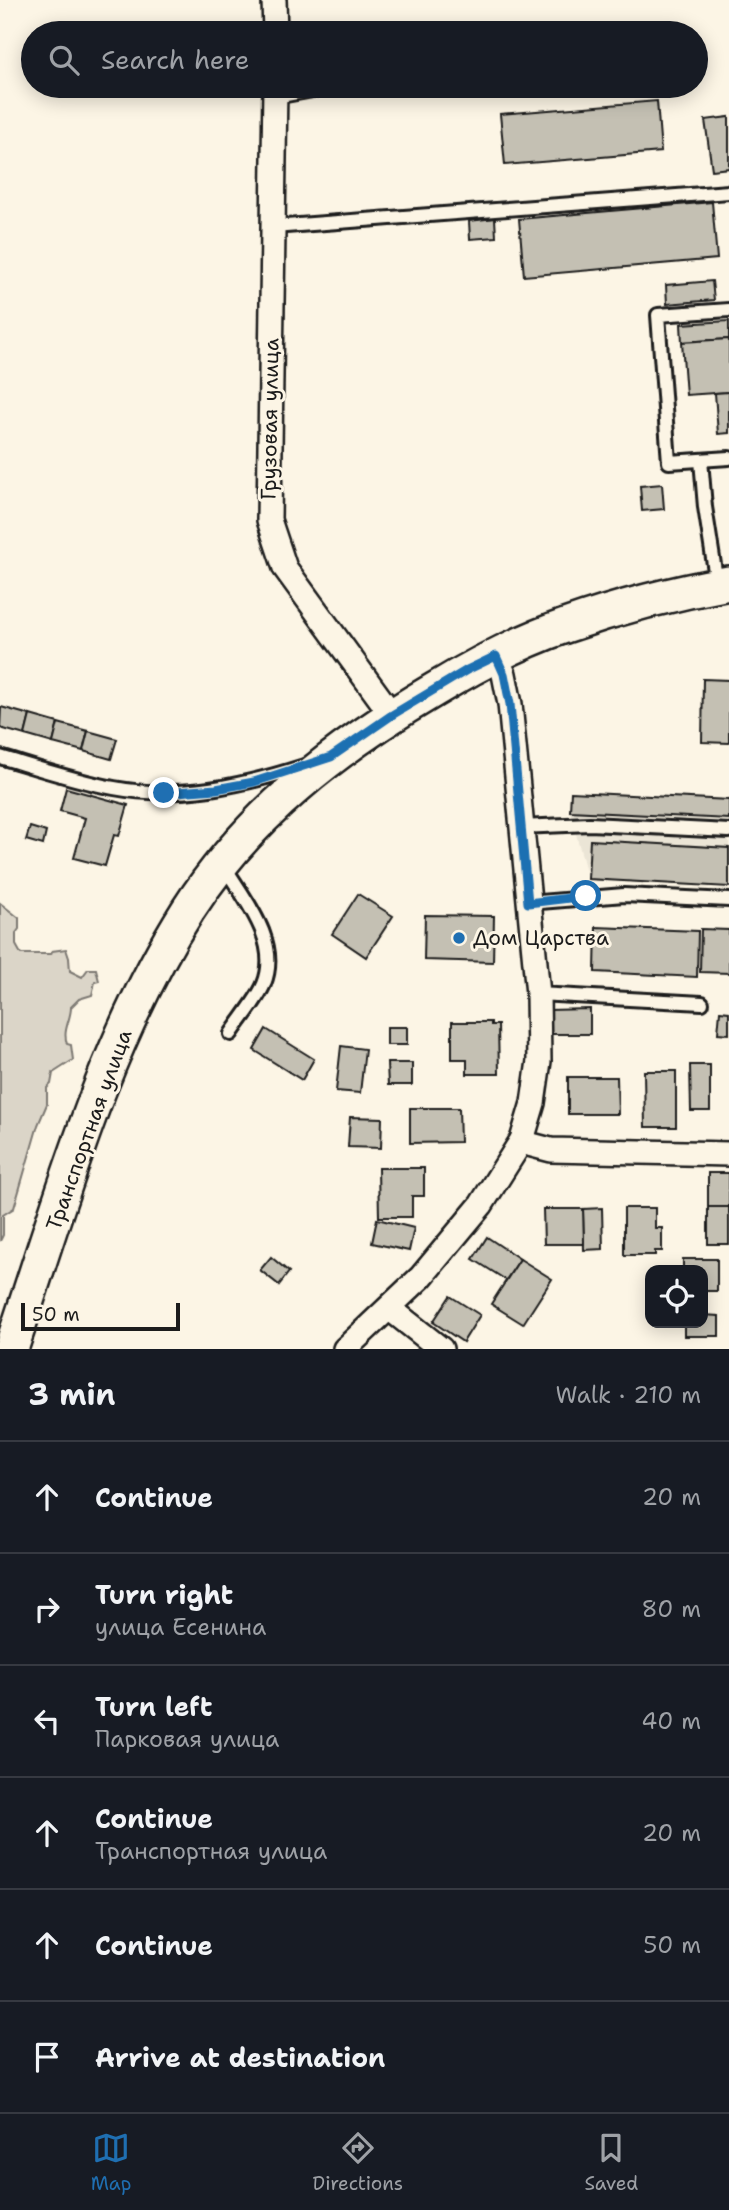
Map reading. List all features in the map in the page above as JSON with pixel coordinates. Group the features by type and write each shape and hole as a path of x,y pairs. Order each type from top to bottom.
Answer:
{"street":[{"path":"274,0 275,21"},
{"name":"Грузовая улица","path":"275,98 269,520 285,568 392,715"},
{"name":"Транспортная улица","path":"11,1349 100,1088 122,1036 189,910 222,863 252,828 287,793 331,757 392,715 467,670 563,626 676,593 723,584"},
{"path":"345,1349 421,1278 481,1205 522,1140 533,1104 539,1061 538,994 510,704 504,674 496,656"},
{"path":"522,1140 551,1150 729,1154"},
{"path":"389,1308 441,1349"}],"lane":[{"path":"273,227 729,192"},
{"path":"729,310 658,315 669,462 729,458"},
{"path":"701,460 705,507 723,584"},
{"path":"0,757 114,788 164,793 216,789 254,782 331,757"},
{"path":"520,827 590,824 729,831"},
{"path":"222,863 260,924 269,954 264,984 231,1034"},
{"path":"528,903 624,895 729,900"},
{"path":"538,994 702,1003"},
{"path":"0,1344 11,1349"}],"shaded area":[{"path":"729,800 729,887 588,879 570,811"},
{"path":"0,903 19,918 16,945 21,954 51,954 52,951 66,949 70,971 82,977 88,969 96,969 99,981 95,982 92,995 79,999 71,1007 66,1034 73,1060 53,1073 51,1084 47,1088 47,1104 38,1125 14,1208 3,1215 3,1235 0,1241"}],"building":[{"path":"657,101 661,152 505,165 500,114"},
{"path":"729,117 729,168 712,170 705,120"},
{"path":"712,202 717,259 524,276 519,219"},
{"path":"495,218 496,237 470,239 469,221"},
{"path":"712,281 714,300 667,304 666,285"},
{"path":"729,321 729,339 682,342 681,324"},
{"path":"729,339 729,392 686,395 682,342"},
{"path":"729,392 729,433 718,434 715,393"},
{"path":"662,484 664,509 642,511 640,486"},
{"path":"703,679 729,680 729,743 702,742"},
{"path":"1,707 30,715 25,735 0,728"},
{"path":"30,715 58,723 53,743 25,735"},
{"path":"58,723 88,731 83,751 53,743"},
{"path":"88,731 117,739 111,759 83,751"},
{"path":"66,788 128,805 119,836 114,835 105,866 74,858 85,818 60,811"},
{"path":"571,792 729,800 729,819 570,811"},
{"path":"30,827 46,832 43,845 26,840"},
{"path":"590,840 729,848 729,887 588,879"},
{"path":"358,894 393,916 366,957 332,934"},
{"name":"Дом Царства","path":"425,915 494,916 493,962 424,960"},
{"path":"596,927 698,931 697,977 595,972"},
{"path":"701,929 729,930 729,973 700,972"},
{"path":"590,1009 590,1034 548,1034 548,1010"},
{"path":"720,1011 729,1012 729,1034 718,1033"},
{"path":"452,1022 491,1022 491,1025 498,1025 499,1074 467,1074 467,1059 452,1059"},
{"path":"387,1027 407,1027 407,1045 387,1045"},
{"path":"266,1029 314,1059 302,1080 254,1050"},
{"path":"341,1046 365,1049 360,1093 336,1091"},
{"path":"387,1063 412,1063 412,1085 388,1085"},
{"path":"690,1065 710,1065 710,1111 691,1111"},
{"path":"644,1071 676,1071 676,1127 645,1127"},
{"path":"568,1077 617,1077 618,1114 568,1114"},
{"path":"410,1108 459,1108 460,1142 410,1143"},
{"path":"350,1117 382,1118 381,1148 348,1147"},
{"path":"378,1168 424,1168 424,1196 412,1196 412,1217 379,1217"},
{"path":"708,1173 729,1173 729,1207 708,1207"},
{"path":"708,1207 729,1207 729,1244 708,1244"},
{"path":"602,1208 603,1249 584,1250 583,1209"},
{"path":"624,1208 655,1208 655,1228 662,1228 662,1251 655,1251 655,1255 624,1255"},
{"path":"543,1209 583,1209 584,1244 544,1244"},
{"path":"377,1219 414,1228 409,1251 372,1243"},
{"path":"487,1237 520,1259 506,1280 473,1259"},
{"path":"271,1257 289,1272 279,1285 260,1270"},
{"path":"520,1259 552,1279 523,1324 491,1304"},
{"path":"683,1259 717,1259 717,1291 708,1291 708,1265 683,1265"},
{"path":"450,1296 480,1315 463,1342 433,1322"},
{"path":"708,1315 719,1316 719,1336 684,1336 684,1328 708,1328"}],"place":[{"name":"Дом Царства","path":"459,938"}],"route":[{"path":"164,793 216,789 254,782 331,757 392,715 467,670 496,656 504,674 510,704 528,903 586,896"}]}
